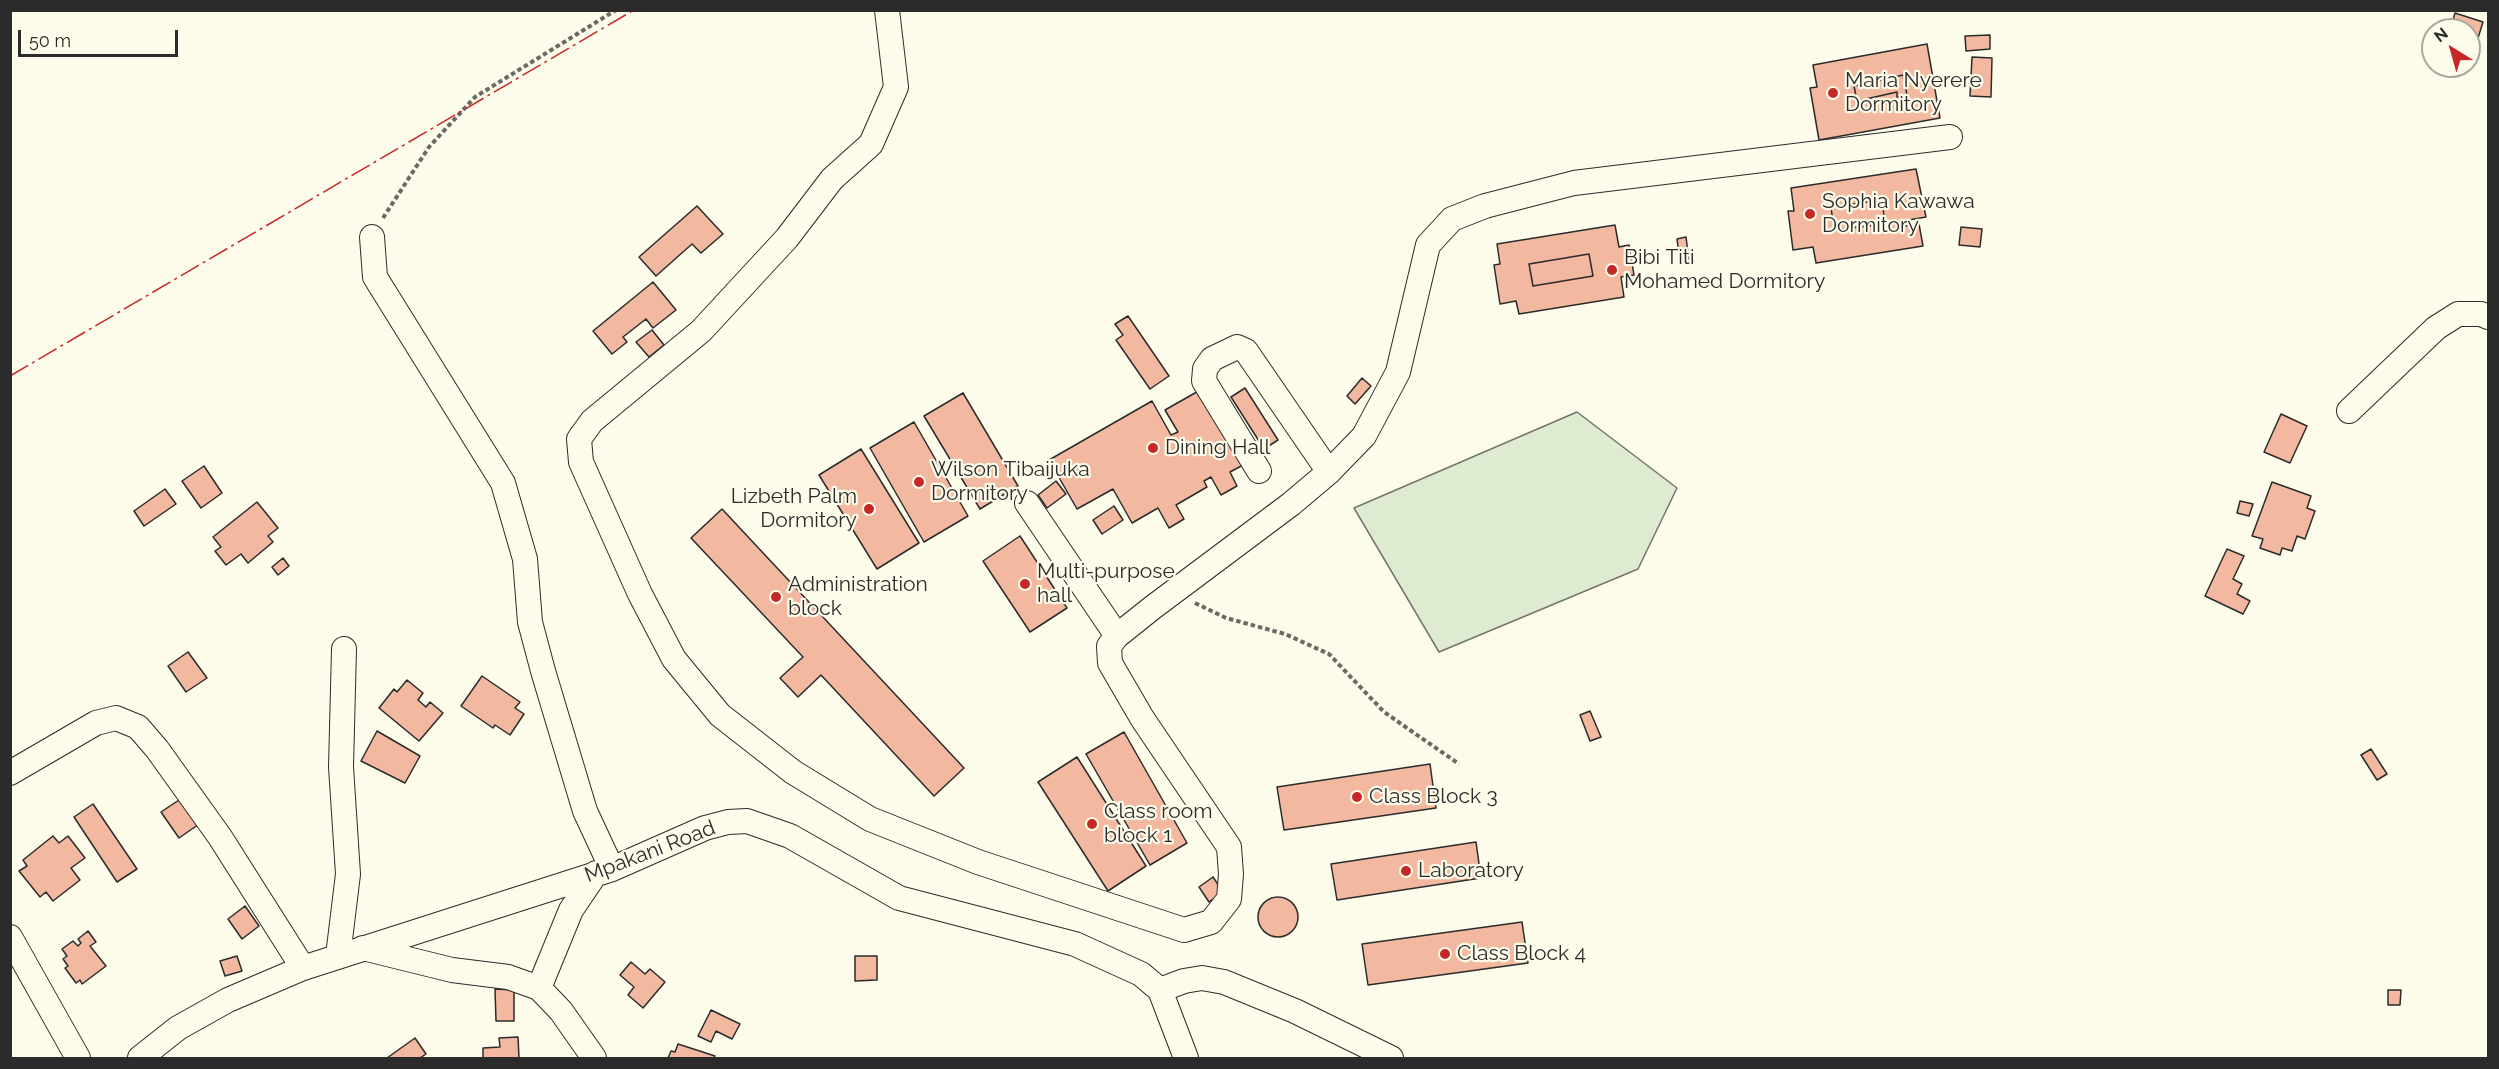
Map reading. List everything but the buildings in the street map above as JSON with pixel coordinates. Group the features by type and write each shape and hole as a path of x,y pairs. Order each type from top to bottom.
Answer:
{"street":[{"path":"887,10 896,87 871,144 832,179 787,238 701,331 592,421 579,439 581,462 640,594 674,659 720,715 775,758 870,819 978,862 1184,930 1211,922 1229,898 1232,874 1229,847 1142,718 1110,663 1109,646 1117,636 1172,593 1292,504 1329,472 1364,436 1398,372 1428,245 1452,219 1485,206 1574,183 1950,137"},
{"path":"372,237 375,277 503,483 525,559 530,622 543,672 604,871 571,910 539,988"},
{"path":"2349,411 2436,328 2458,314 2481,314 2488,317"},
{"path":"1259,471 1204,381 1204,369 1212,359 1237,347 1246,351 1329,472"},
{"path":"1027,503 1117,636"},
{"path":"338,956 348,874 341,767 344,649"},
{"path":"10,773 96,723 116,718 138,727 157,749 220,837 303,968"},
{"name":"Mpakani Road","path":"140,1059 178,1028 228,1000 303,968 604,871 705,828 728,822 747,821 790,836 899,898 1075,944 1141,974 1160,990"},
{"path":"10,937 78,1059"},
{"path":"363,948 452,970 508,977 539,988 561,1011 594,1059"},
{"path":"1186,1059 1160,990 1202,978 1224,982 1295,1011 1390,1059"}],"path":[{"path":"372,237 429,147 475,97 616,10"},
{"path":"1172,593 1226,618 1285,634 1329,654 1384,712 1459,765"}],"green space":[{"path":"1577,412 1677,488 1638,569 1439,652 1354,508"}],"power":[{"path":"10,376 634,10"}],"place":[{"name":"Maria Nyerere Dormitory","path":"1833,93"},
{"name":"Sophia Kawawa Dormitory","path":"1810,214"},
{"name":"Bibi Titi Mohamed Dormitory","path":"1612,270"},
{"name":"Dining Hall","path":"1153,448"},
{"name":"Wilson Tibaijuka Dormitory","path":"919,482"},
{"name":"Lizbeth Palm Dormitory","path":"869,509"},
{"name":"Multi-purpose hall","path":"1025,584"},
{"name":"Administration block","path":"776,597"},
{"name":"Class Block 3","path":"1357,797"},
{"name":"Class room block 1","path":"1092,824"},
{"name":"Laboratory","path":"1406,871"},
{"name":"Class Block 4","path":"1445,954"}]}
